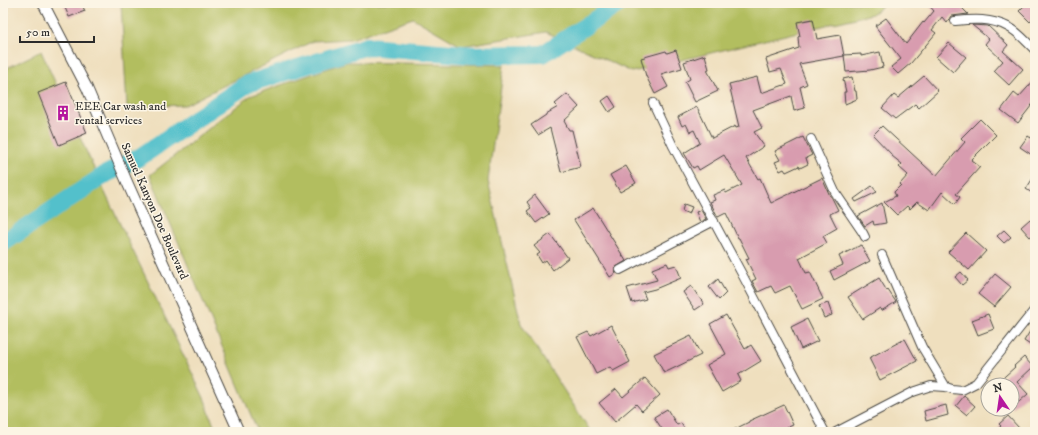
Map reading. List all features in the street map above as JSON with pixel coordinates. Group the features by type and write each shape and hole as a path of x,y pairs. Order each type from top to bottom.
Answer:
{"street":[{"name":"Samuel Kanyon Doe Boulevard","path":"44,3 87,88 127,182 239,432"},
{"path":"955,21 972,19 985,20 1009,27 1035,50"},
{"path":"653,103 673,146 825,432"},
{"path":"811,139 835,192 865,237"},
{"path":"620,270 714,221"},
{"path":"882,255 922,347 946,387"},
{"path":"836,432 913,392 931,386 946,387 952,390 962,390 976,383 1035,309"}],"green space":[{"path":"121,3 886,3 872,14 632,72 546,32 461,46 413,18 351,39 313,41 185,105 127,107"},
{"path":"41,51 107,197 205,400 216,432 3,432 3,70"},
{"path":"346,62 504,65 488,181 521,324 591,432 258,432 150,175 250,96"}],"building":[{"path":"63,3 81,3 85,11 69,17"},
{"path":"927,3 957,3 968,14 952,16 947,23 942,17 932,30 936,33 911,63 898,74 891,67 901,59 875,26 886,18 906,44 923,22 924,23 934,11"},
{"path":"1027,3 1030,3 1035,8 1035,17 1030,22 1019,11"},
{"path":"813,19 817,39 840,35 844,56 799,64 807,84 800,87 805,108 794,111 791,96 753,110 762,128 754,132 764,146 746,158 758,179 760,178 771,203 822,178 838,210 830,214 837,228 823,236 827,243 799,258 806,273 810,272 823,299 802,309 790,286 775,293 771,286 758,292 752,281 756,279 746,259 749,258 726,213 718,217 710,202 715,200 713,195 725,190 726,193 742,185 724,155 699,170 697,166 693,168 684,153 700,143 694,130 690,132 686,124 682,126 678,117 697,107 712,138 735,126 736,128 739,127 729,84 757,77 761,93 787,84 781,69 770,72 766,59 799,48 798,37 800,36 797,22"},
{"path":"972,25 988,26 1008,45 1003,51 1023,69 1009,85 994,71 1003,61 985,44 989,39"},
{"path":"949,43 966,57 953,72 936,57"},
{"path":"676,50 682,68 661,74 668,87 655,94 646,76 641,58 666,51 667,53"},
{"path":"880,52 883,67 870,70 846,72 844,55 861,54 861,56"},
{"path":"705,55 709,69 707,70 718,91 695,102 685,82 690,79 684,62"},
{"path":"924,76 938,91 919,108 915,104 895,119 882,108 894,95 898,98"},
{"path":"852,77 857,99 845,104 844,92 846,92 843,79"},
{"path":"1035,79 1035,101 1018,123 1001,110 1014,93 1019,97"},
{"name":"EEE Car wash and rental services","path":"66,82 87,133 59,145 38,93"},
{"path":"567,94 579,107 564,121 569,130 572,130 581,167 561,172 550,128 538,135 531,125 558,107 555,104"},
{"path":"609,96 616,107 609,112 602,101"},
{"path":"980,119 996,135 971,160 980,167 956,194 960,197 955,204 942,192 929,210 917,202 910,209 907,206 897,215 884,202 896,196 894,192 908,175 899,167 902,164 892,156 873,135 882,126 936,176 965,142 961,138"},
{"path":"1035,133 1035,157 1020,147 1028,136 1031,138"},
{"path":"803,137 812,155 806,158 808,164 786,172 784,169 780,171 775,162 780,160 775,151"},
{"path":"626,166 636,183 620,192 610,175"},
{"path":"1035,175 1035,195 1026,189"},
{"path":"872,186 877,192 856,202 854,199"},
{"path":"535,195 549,214 536,223 527,211 531,208 527,202"},
{"path":"882,203 886,223 874,225 873,221 865,226 858,216"},
{"path":"684,204 692,207 689,214 682,211"},
{"path":"593,208 626,261 616,267 616,273 610,277 574,220"},
{"path":"701,210 706,219 700,222 696,212"},
{"path":"1030,219 1035,225 1035,233 1030,237 1021,227"},
{"path":"1004,230 1011,237 1004,243 997,236"},
{"path":"966,233 986,251 969,270 948,252"},
{"path":"550,234 568,258 553,270 546,260 542,263 537,255 540,253 534,246"},
{"path":"861,245 870,261 834,280 830,271 843,265 839,256"},
{"path":"667,263 669,267 676,265 681,278 655,289 643,292 646,299 632,303 627,288 657,280 652,269"},
{"path":"961,272 968,280 962,285 955,277"},
{"path":"995,274 1011,287 994,307 978,294"},
{"path":"879,278 896,302 881,311 880,308 863,319 848,297"},
{"path":"718,279 726,293 719,300 709,287"},
{"path":"691,286 704,304 695,310 683,292"},
{"path":"828,303 832,315 824,318 819,306"},
{"path":"988,314 994,329 978,335 972,320"},
{"path":"726,315 745,349 751,345 761,361 738,375 741,381 722,392 707,365 726,354 710,324"},
{"path":"807,319 818,341 801,349 791,327"},
{"path":"1035,323 1035,348 1024,341"},
{"path":"611,325 630,362 613,371 610,367 596,374 577,337 588,332 591,336"},
{"path":"691,336 701,355 664,373 654,354"},
{"path":"905,339 917,361 880,380 869,358"},
{"path":"1024,357 1033,367 1020,379 1020,377 1004,377 1015,367 1014,366"},
{"path":"645,378 660,395 642,411 636,404 615,422 599,403 616,389 623,397"},
{"path":"1020,385 1028,394 1020,401"},
{"path":"964,396 975,406 967,415 956,406"},
{"path":"784,405 793,425 777,432 729,432 749,421"},
{"path":"946,405 948,415 926,421 924,411"},
{"path":"667,409 677,425 681,423 686,432 664,432 654,417"},
{"path":"1009,417 1019,428 1014,432 995,432 1001,426 999,424"}],"waterway":[{"path":"3,243 106,174 140,157 247,84 367,46 473,55 543,54 620,3"}],"place":[{"name":"EEE Car wash and rental services","path":"63,113"}]}
